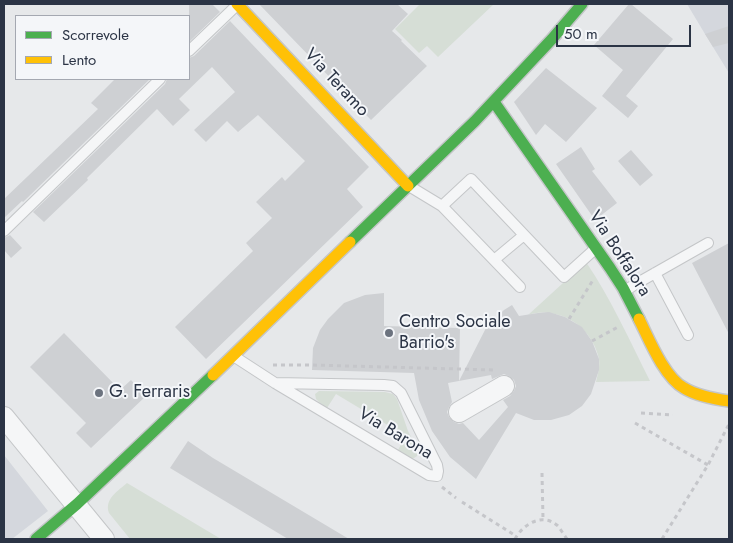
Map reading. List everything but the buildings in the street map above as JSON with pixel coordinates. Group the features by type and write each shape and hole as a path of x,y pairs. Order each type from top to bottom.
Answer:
{"street":[{"name":"Via Teramo","path":"238,4 408,186"},
{"path":"36,539 77,504 233,356 494,102 582,4"},
{"name":"Via Boffalora","path":"494,102 607,262 625,291 669,374 680,386 717,400 729,401"},
{"path":"459,412 502,378"},
{"path":"4,417 104,539"}],"lane":[{"path":"190,50 238,4"},
{"path":"4,231 159,80"},
{"path":"442,206 471,179 564,277 596,248"},
{"path":"408,186 442,206 520,287"},
{"path":"494,260 524,235"},
{"path":"625,291 708,243"},
{"path":"655,273 688,335"},
{"name":"Via Barona","path":"233,356 275,383 429,475 438,476 437,465 401,392 393,386 275,383"}],"path":[{"path":"569,319 595,276"},
{"path":"592,341 625,324"},
{"path":"248,366 312,365 502,378"},
{"path":"641,413 673,415"},
{"path":"635,422 708,465"},
{"path":"662,539 708,465 729,424"},
{"path":"542,473 543,519"},
{"path":"462,502 516,538 526,525 543,519 551,521 558,526 567,539"}],"shaded area":[{"path":"420,4 494,4 438,57 427,46 419,53 395,29"},
{"path":"687,4 729,4 729,73 705,34"},
{"path":"586,262 612,305 650,381 596,382 599,359 592,341 580,327 573,321 556,314 535,313 528,315"},
{"path":"319,391 385,392 393,394 397,399 408,431 418,450 417,456 411,458 398,450 406,436 336,394 327,408 316,399 315,394"},
{"path":"4,455 48,511 12,539 4,539"},
{"path":"127,483 221,539 130,539 109,513 108,508 110,499"}],"traffic: fast":[{"path":"350,242 475,121 582,4"},
{"path":"494,102 610,268 639,319"},
{"path":"36,539 77,504 213,375"}],"traffic: slow":[{"path":"237,4 408,186"},
{"path":"213,375 350,242"},
{"path":"639,319 658,357 677,383 689,391 700,395 729,401"}],"place":[{"name":"Centro Sociale Barrio's","path":"389,333"},
{"name":"G. Ferraris","path":"99,393"}]}
